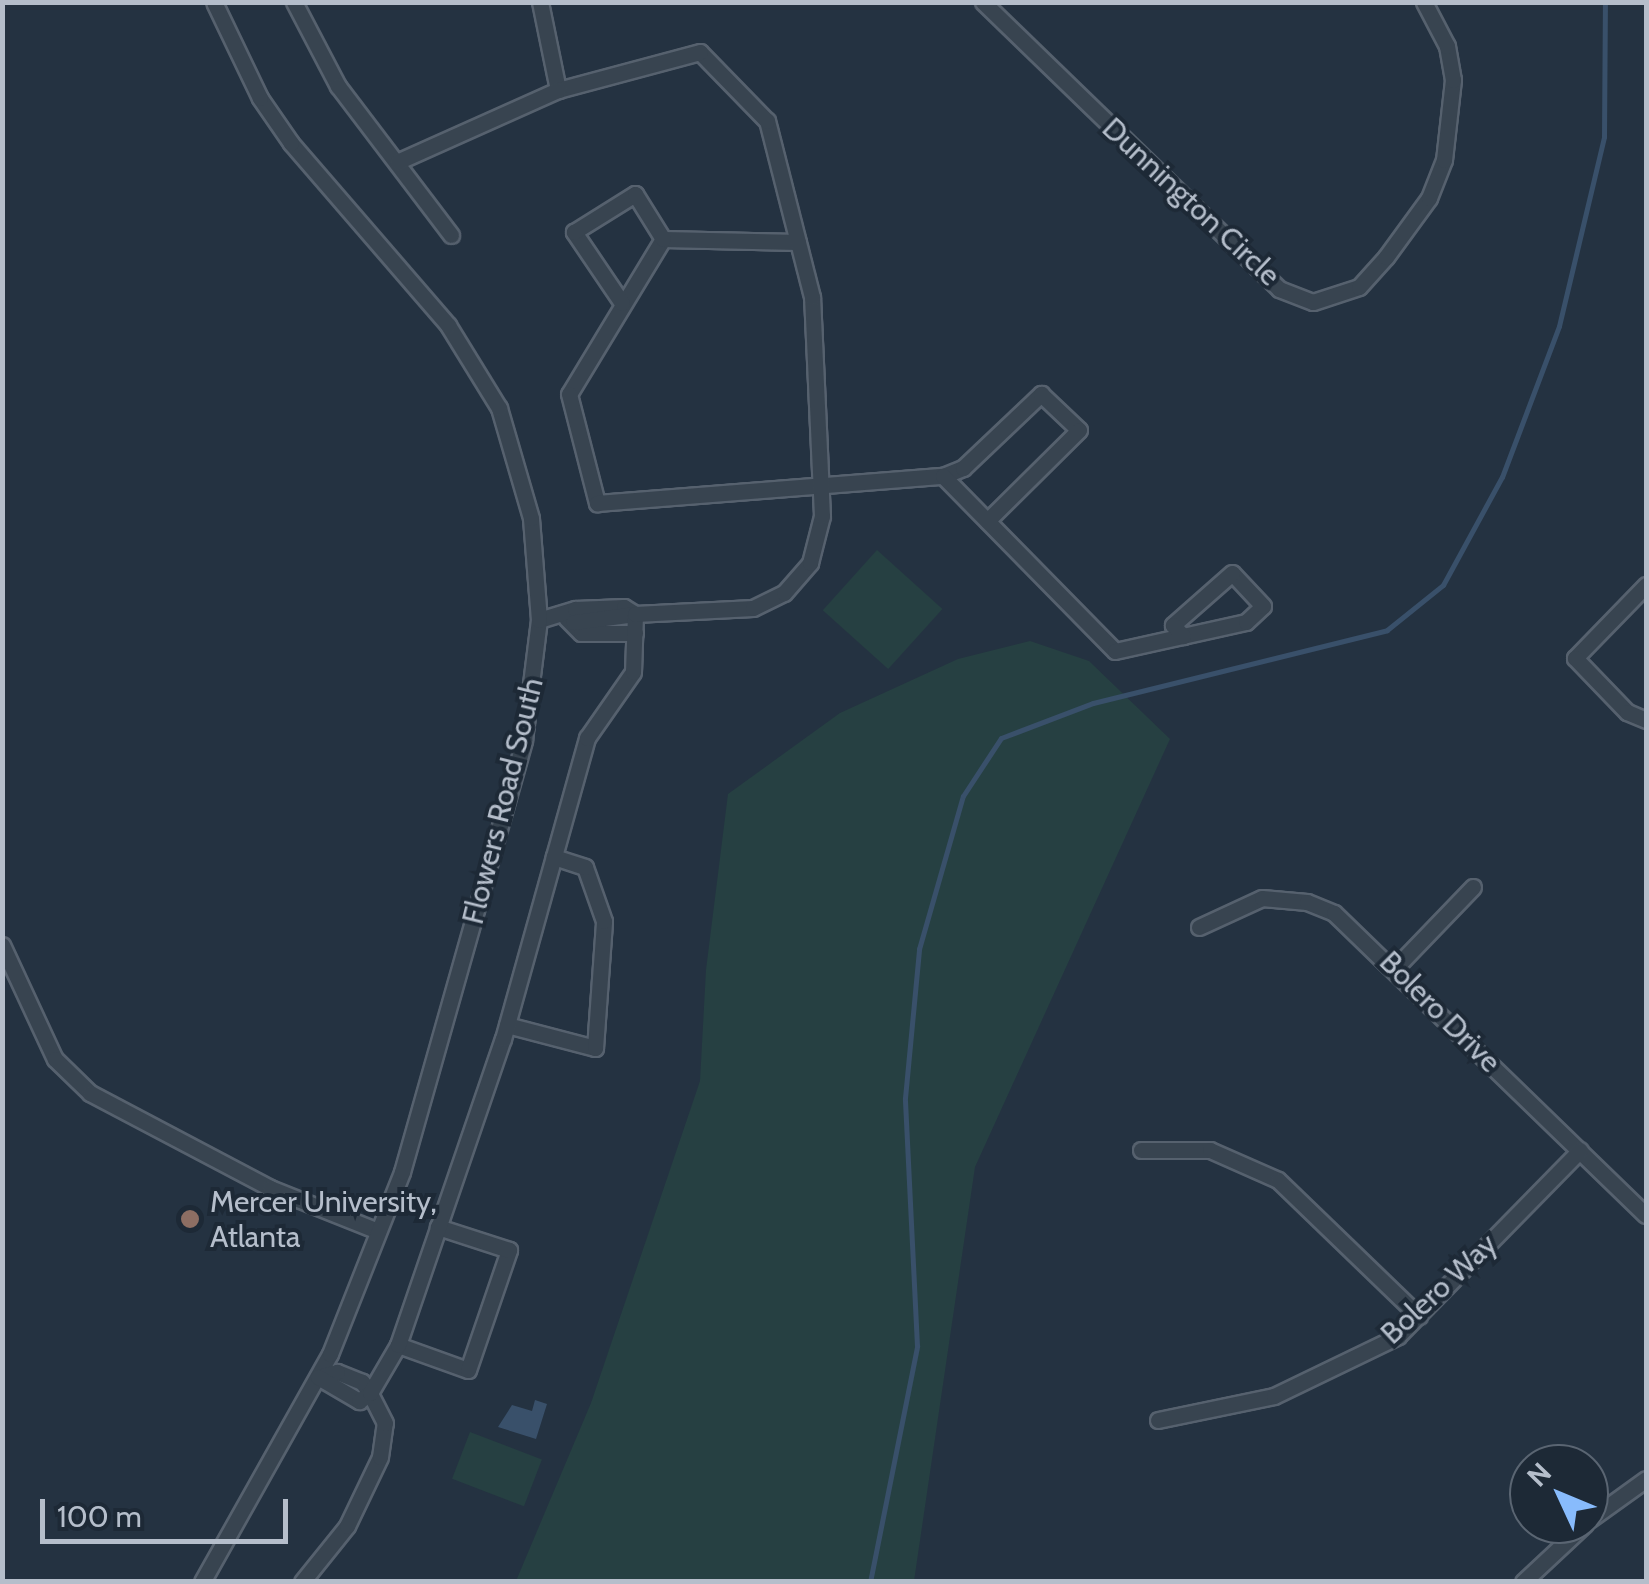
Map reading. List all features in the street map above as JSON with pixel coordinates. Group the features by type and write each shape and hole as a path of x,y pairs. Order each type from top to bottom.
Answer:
{"street":[{"name":"Flowers Road South","path":"202,1582 318,1377 378,1231 433,1068 524,740 538,620 531,518 500,408 448,326 291,143 260,98 214,2"},
{"path":"294,2 338,86 452,235"},
{"path":"540,2 558,90"},
{"name":"Dunnington Circle","path":"982,2 1279,289 1313,302 1358,287 1430,198 1444,160 1453,80 1447,46 1424,2"},
{"path":"396,162 558,90 700,52 767,121 812,298 822,516 810,563 784,594 753,608 538,620"},
{"path":"622,303 574,232 634,194 663,239"},
{"path":"663,239 798,242"},
{"path":"663,239 569,394 597,503 943,476 963,468 1040,394 1080,430 988,521"},
{"path":"943,476 1115,651 1183,636 1246,622 1263,606 1232,573 1173,625 1183,636"},
{"path":"1646,585 1575,658 1627,712 1646,720"},
{"path":"318,1377 330,1390 359,1400 370,1393 398,1345 507,1025 587,738 634,672 634,614"},
{"path":"568,619 581,632 636,633"},
{"path":"507,1025 594,1048 604,920 584,867 554,857"},
{"path":"1396,967 1472,888"},
{"name":"Bolero Drive","path":"1199,927 1238,904 1284,897 1334,913 1396,967 1646,1215"},
{"path":"2,945 55,1059 90,1093 270,1188 378,1231"},
{"path":"1140,1150 1210,1150 1278,1180 1418,1316"},
{"name":"Bolero Way","path":"1158,1420 1274,1396 1346,1366 1418,1316 1580,1150"},
{"path":"398,1345 468,1370 509,1250 438,1227"},
{"path":"302,1582 347,1526 380,1457 385,1423 370,1393"},
{"path":"1609,1506 1646,1479"},
{"path":"1523,1582 1564,1544"}],"green space":[{"path":"877,550 942,609 888,669 823,610"},
{"path":"1030,641 1089,661 1170,739 975,1167 914,1581 516,1581 591,1403 700,1081 706,970 728,794 840,713 958,659"},
{"path":"470,1432 542,1460 524,1506 452,1479"}],"water":[{"path":"535,1400 547,1404 536,1439 498,1427 512,1405 532,1411"}],"waterway":[{"path":"870,1582 917,1346 905,1098 919,949 963,796 1001,738 1093,703 1387,630 1443,585 1502,477 1559,326 1604,137 1605,2"}],"place":[{"name":"Mercer University, Atlanta","path":"190,1219"}]}
